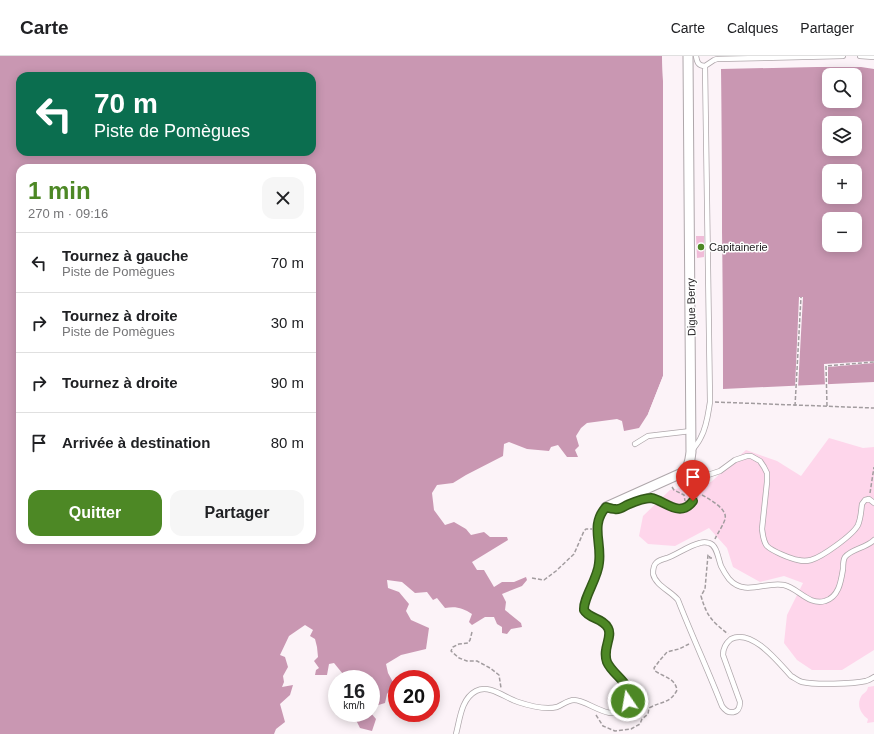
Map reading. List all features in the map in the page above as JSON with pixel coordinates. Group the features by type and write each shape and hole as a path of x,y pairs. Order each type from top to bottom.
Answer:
{"street":[{"name":"Digue Berry","path":"606,507 679,474 687,469 689,465 691,452 691,338 688,56"}],"lane":[{"path":"696,56 696,61 702,66 705,66"},
{"path":"705,66 717,59 843,56"},
{"path":"860,56 874,57"},
{"path":"691,452 702,436 706,425 710,402 705,66"},
{"path":"635,444 648,436 691,431"},
{"path":"456,734 461,711 465,702 472,694 483,689 496,692 518,702 545,708 556,707 573,700 609,712 618,712 625,708 630,697 628,687 607,661 606,652 609,638 608,628 602,622 588,615 584,610 584,603 597,573 599,564 599,520 606,507 618,509 650,498 673,508 682,508 693,501 704,478 720,471 735,460 751,456 760,461 767,473 762,529 762,535 765,543 775,552 799,560 812,560 851,534 858,524 864,500 869,499 874,503"},
{"path":"874,540 870,544 846,556 836,594 829,600 821,602 813,601 804,597 790,587 782,585 750,588 741,586 729,578 722,568 715,548 709,543 701,542 659,561 654,566 653,572 659,584 672,593 678,600 722,706 727,711 737,711 740,702 723,655 724,646 733,638 743,637 758,643 792,676 803,682 858,682 874,677"}],"path":[{"path":"795,406 801,297"},
{"path":"827,406 826,366 874,362"},
{"path":"710,402 874,408"},
{"path":"869,499 874,467"},
{"path":"669,478 672,487 684,496 685,504 687,506"},
{"path":"702,495 715,502 725,515 725,520 714,540"},
{"path":"532,578 544,580 556,572 574,554 584,531 589,529 598,530"},
{"path":"714,555 712,558 708,555 704,589 701,596 709,617 733,638"},
{"path":"472,632 468,643 459,644 453,647 451,651 459,658 467,661 477,661 499,674 503,695"},
{"path":"591,706 590,710 596,715 603,726 615,731 631,729 640,724 648,714 649,708 671,700 677,690 676,685 669,678 655,671 654,668 667,652 679,649 694,641"}],"shaded area":[{"path":"0,56 662,56 663,376 648,414 639,428 624,431 622,421 617,419 587,423 581,428 576,436 579,446 575,450 578,457 567,457 558,445 551,447 549,451 527,449 509,442 504,444 503,456 453,483 437,485 432,493 434,510 445,525 454,522 466,529 471,535 484,532 490,537 507,537 508,540 472,562 477,570 484,570 494,587 502,582 514,582 526,577 527,580 522,586 502,594 506,602 505,610 521,623 522,627 511,629 507,634 502,633 502,627 497,624 494,617 485,617 472,625 469,622 472,614 466,610 456,607 445,608 437,598 433,600 427,592 415,593 402,582 387,580 388,588 399,592 409,604 406,611 411,620 429,628 426,649 401,655 386,664 388,673 388,693 385,703 380,705 380,670 340,670 334,663 329,664 327,675 315,675 316,670 319,668 314,661 318,657 317,647 315,639 310,636 313,630 305,625 289,636 280,655 285,657 288,667 283,676 284,682 282,687 293,685 290,695 280,704 285,722 276,729 274,734 0,734"},
{"path":"861,67 874,69 874,382 723,389 721,69"},
{"path":"829,438 863,448 874,447 874,650 842,670 812,670 797,660 784,643 787,615 803,583 784,576 760,582 733,567 727,548 709,528 675,546 648,544 639,536 643,516 670,490 711,482 746,450 777,461 801,476"},
{"path":"874,686 874,722 867,723 868,719 861,711 859,702 860,698 868,687"},
{"path":"357,722 375,722 372,731 360,728"}],"pier":[{"path":"662,56 664,56 665,81 665,376 651,413 648,414 663,376"},
{"path":"719,68 721,69 723,389 721,390"},
{"path":"799,297 803,297 798,388 795,388"},
{"path":"874,361 874,363 828,367 828,386 825,386 824,364"}],"building":[{"name":"Capitainerie","path":"696,236 704,236 704,257 697,258"}],"place":[{"name":"Capitainerie","path":"701,247"}],"route":[{"path":"628,701 630,697 628,687 608,664 606,656 609,638 608,628 602,622 588,615 583,606 597,573 599,564 599,520 606,507 620,509 628,504 650,498 673,508 686,507 693,501"}]}
